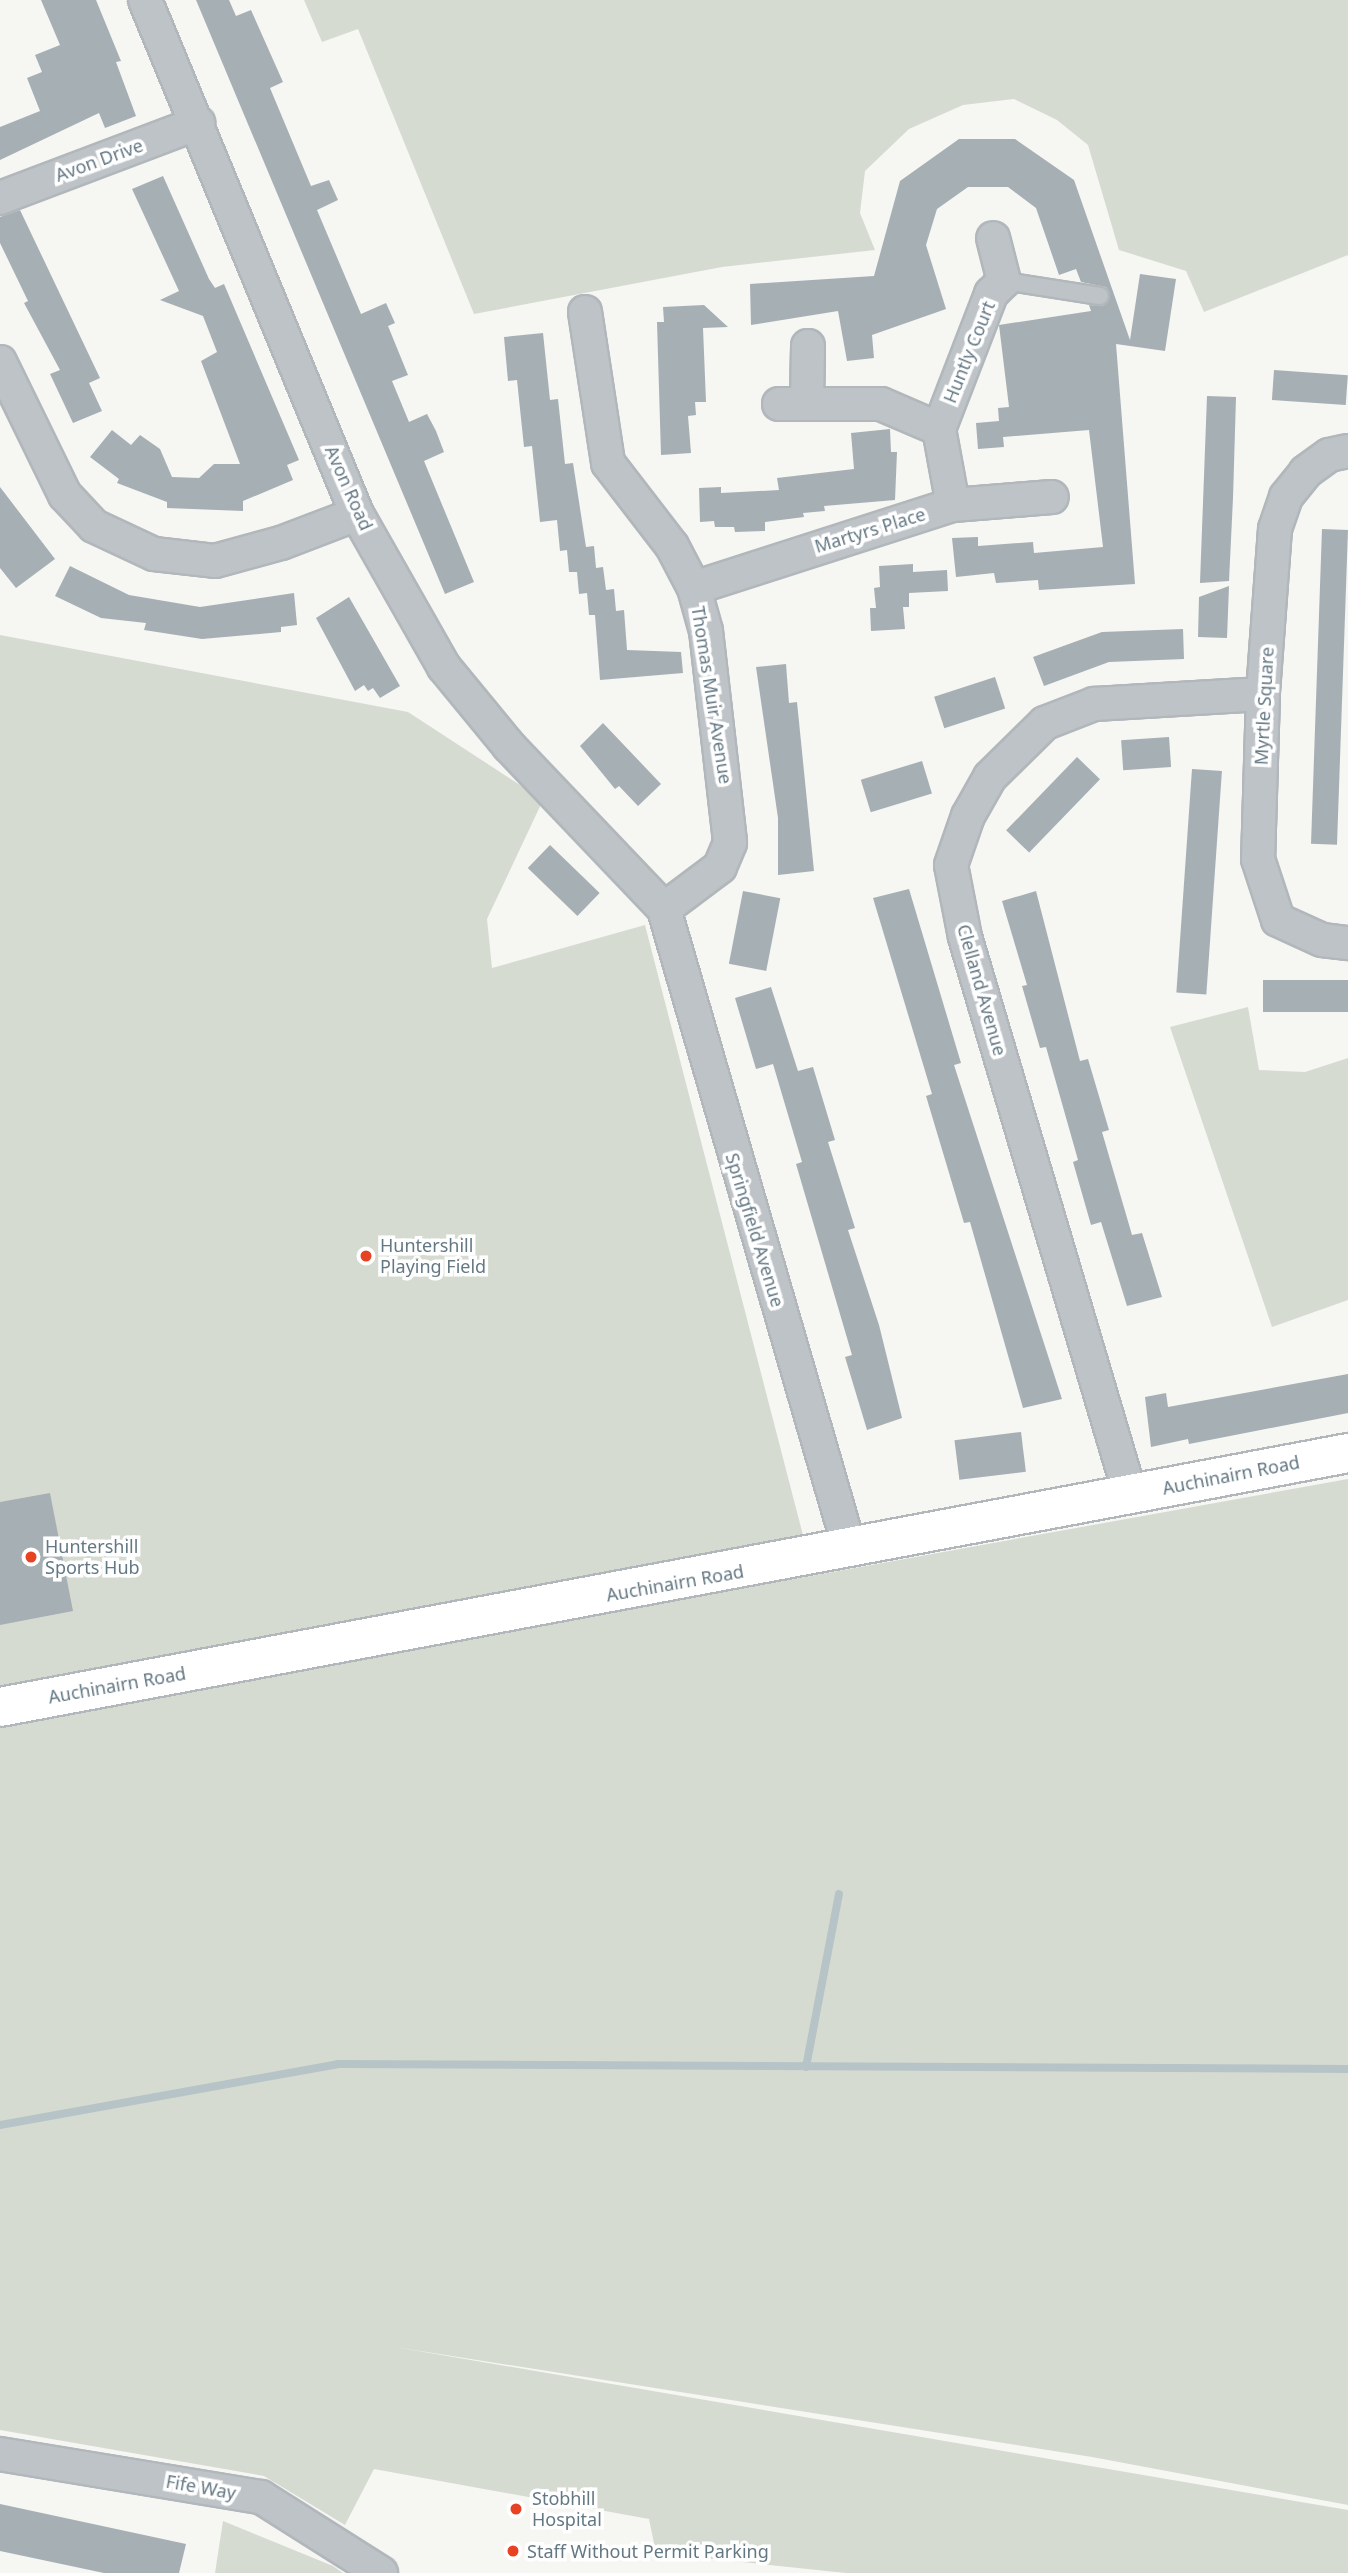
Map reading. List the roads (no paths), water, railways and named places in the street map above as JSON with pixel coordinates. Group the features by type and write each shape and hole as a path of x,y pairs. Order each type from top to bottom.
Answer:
{"main road":[{"name":"Auchinairn Road","path":"0,1707 850,1550 1348,1453"}],"street":[{"name":"Avon Road","path":"145,0 357,514 444,667 509,746 663,909"},
{"name":"Avon Drive","path":"0,198 198,123"},
{"name":"Huntly Court","path":"939,429 991,294 1004,281 993,238"},
{"name":"Thomas Muir Avenue","path":"585,312 608,463 672,546 694,588 706,631 730,843 720,867 663,909"},
{"path":"808,346 793,404 881,404 939,429 953,505"},
{"path":"0,362 65,495 94,526 154,554 215,561 281,543 357,514"},
{"name":"Myrtle Square","path":"1348,451 1329,455 1306,472 1286,497 1275,529 1263,694 1258,859 1278,920 1322,940 1348,943"},
{"name":"Martyrs Place","path":"694,588 953,505 1052,497"},
{"name":"Clelland Avenue","path":"1130,1494 965,937 951,865 968,816 990,778 1045,723 1094,704 1263,694"},
{"name":"Springfield Avenue","path":"663,909 850,1550"},
{"name":"Fife Way","path":"0,2454 261,2497 381,2573"}],"lane":[{"path":"1004,281 1100,296"}],"waterway":[{"path":"806,2067 839,1894"},
{"path":"0,2125 338,2064 1348,2069"}],"place":[{"name":"Huntershill Playing Field","path":"366,1256"},
{"name":"Huntershill Sports Hub","path":"31,1557"},
{"name":"Stobhill Hospital","path":"516,2509"},
{"name":"Staff Without Permit Parking","path":"513,2551"}]}
